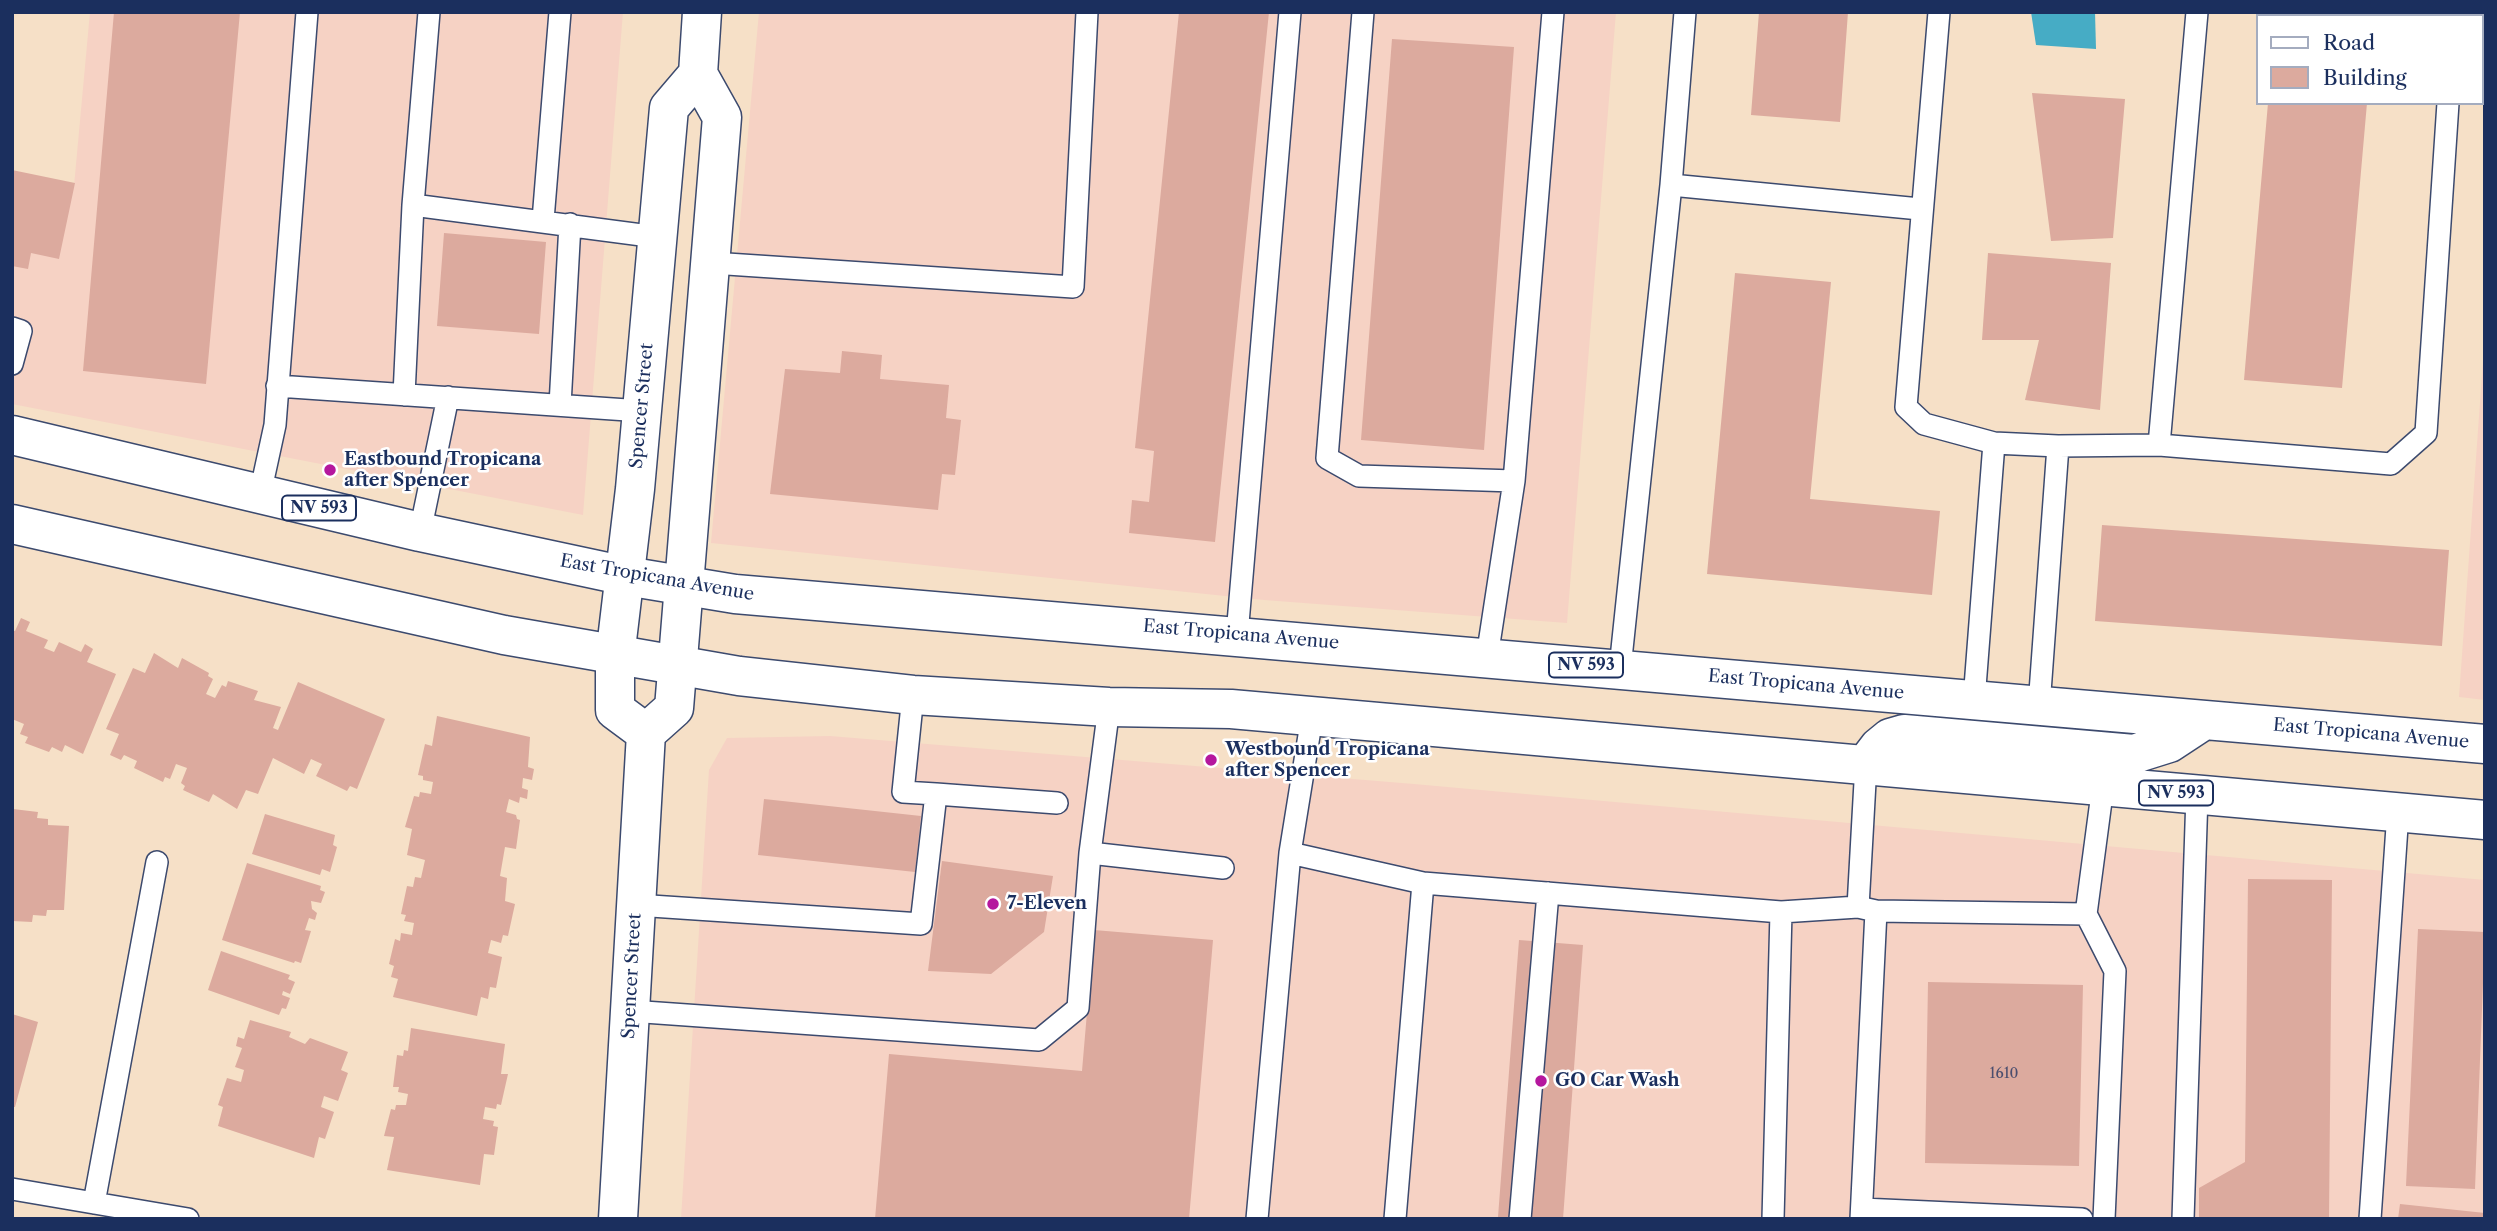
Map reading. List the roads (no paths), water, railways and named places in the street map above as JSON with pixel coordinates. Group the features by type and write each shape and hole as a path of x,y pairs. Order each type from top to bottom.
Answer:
{"main road":[{"path":"646,733 674,708 712,263 722,117 698,74 702,12"},
{"name":"Spencer Street","path":"618,1219 646,733 615,710 615,657 626,576 669,108 698,74"},
{"name":"East Tropicana Avenue","path":"12,435 420,532 626,576 735,594 2485,744"},
{"name":"NV 593","path":"12,524 504,635 676,667 913,695 1109,708 1231,709 2485,820"},
{"path":"1866,764 1890,738 1904,734 2134,754 2169,743 2204,720"}],"lane":[{"path":"260,494 275,425 307,12"},
{"path":"404,395 413,205 429,12"},
{"path":"543,220 559,12"},
{"path":"712,263 1073,287 1087,12"},
{"path":"1237,635 1290,12"},
{"path":"1363,12 1327,458 1359,477 1514,481"},
{"path":"1487,657 1514,481 1553,12"},
{"path":"1619,668 1671,184 1685,12"},
{"path":"1939,12 1920,209 1906,407 1924,424 1994,443 2057,446 2159,444 2391,464 2426,433 2448,105"},
{"path":"2159,444 2197,12"},
{"path":"1671,184 1920,209"},
{"path":"413,205 657,237"},
{"path":"561,405 570,224"},
{"path":"12,328 20,331 12,364"},
{"path":"278,386 642,411"},
{"path":"420,532 449,397"},
{"path":"1974,700 1994,443"},
{"path":"2039,706 2057,446"},
{"path":"913,695 903,792 1058,803"},
{"path":"630,1011 1040,1040 1078,1008 1090,853 1109,708"},
{"path":"1257,1219 1290,853 1312,716"},
{"path":"1866,764 1867,909 1862,1214 2082,1219"},
{"path":"2103,786 2086,914 2115,971 2104,1219"},
{"path":"636,905 921,924 936,794"},
{"path":"2183,1219 2197,795"},
{"path":"2370,1219 2398,812"},
{"path":"1090,853 1223,868"},
{"path":"1290,853 1423,883 1781,912 1867,909 2086,914"},
{"path":"94,1203 157,862"},
{"path":"1395,1219 1423,883"},
{"path":"1520,1219 1548,893"},
{"path":"1773,1219 1781,912"},
{"path":"12,1189 188,1219"}],"water":[{"path":"2031,12 2095,12 2096,49 2036,45"}],"place":[{"name":"Eastbound Tropicana after Spencer","path":"330,470"},
{"name":"Westbound Tropicana after Spencer","path":"1211,760"},
{"name":"7-Eleven","path":"993,904"},
{"name":"GO Car Wash","path":"1541,1081"}]}
